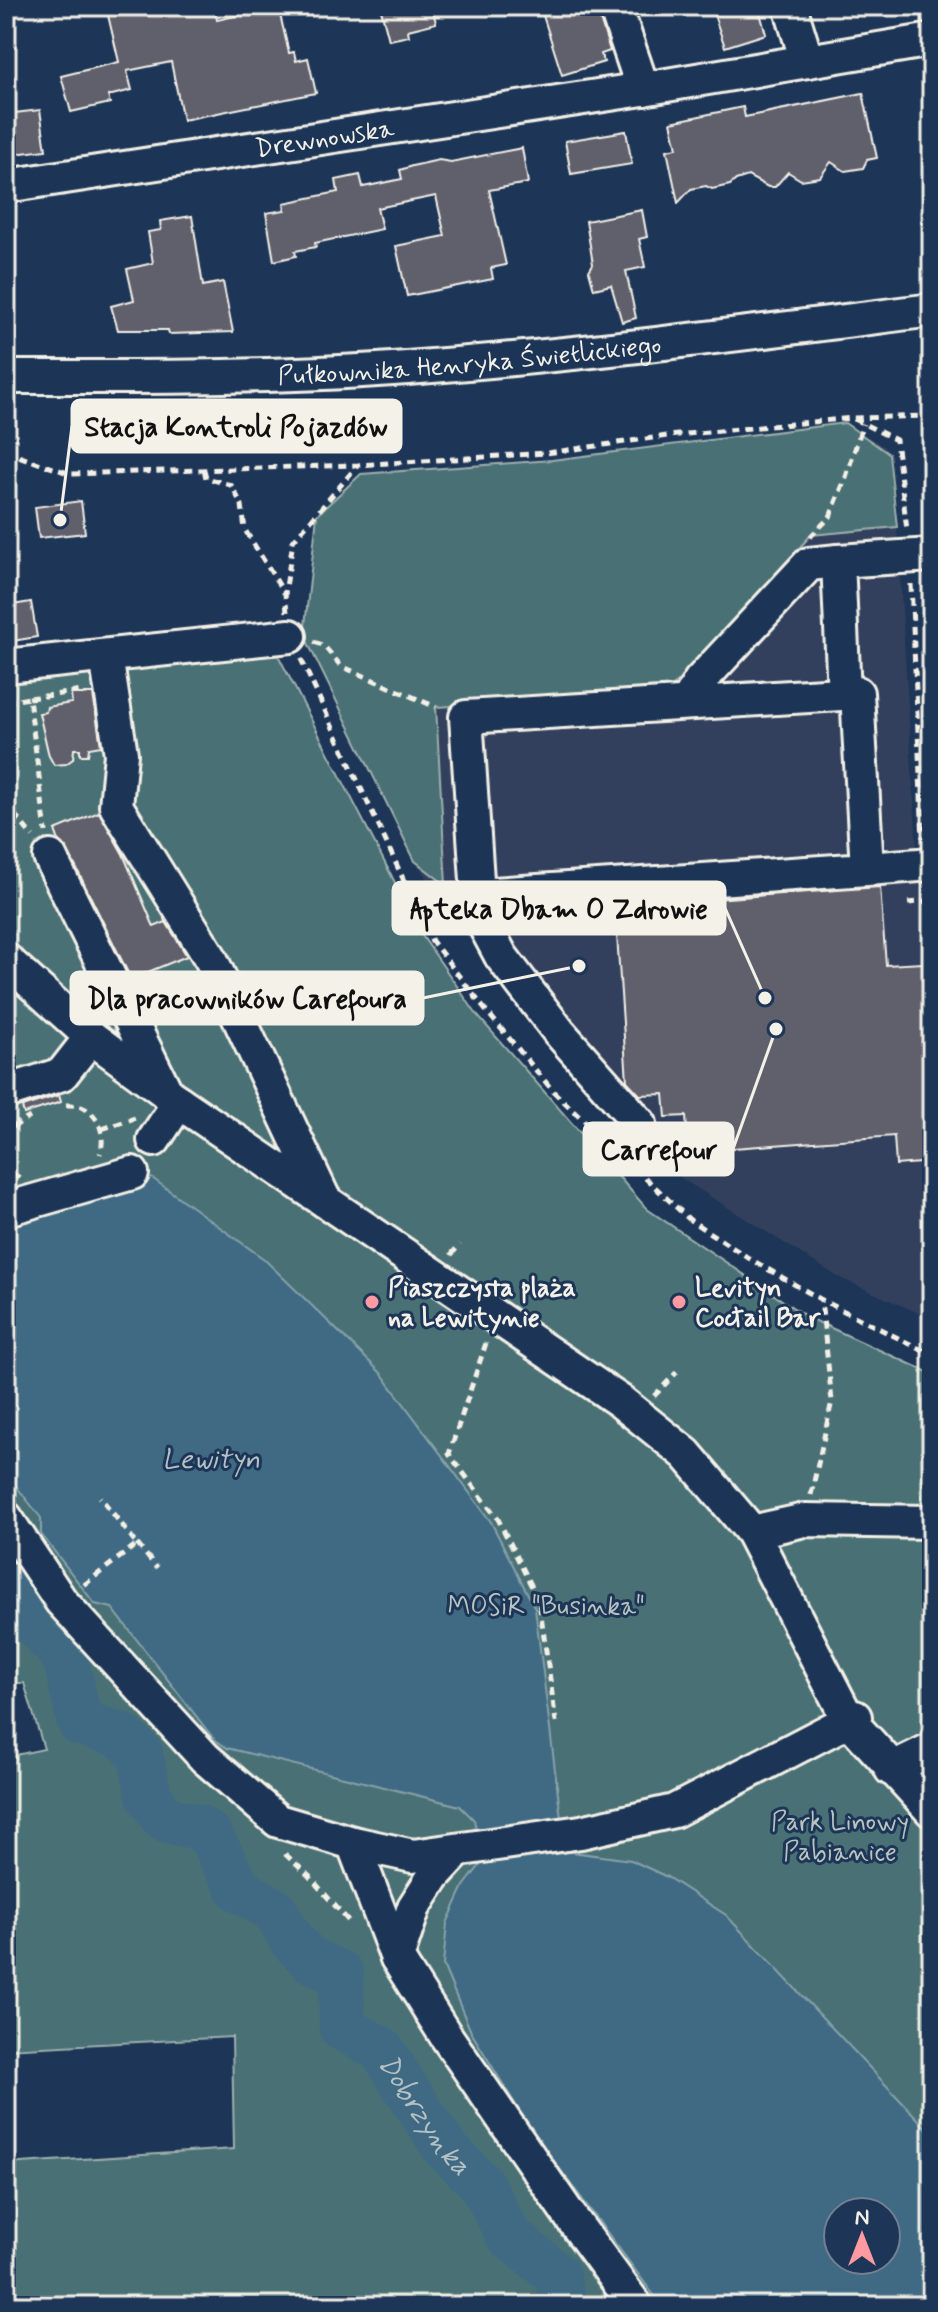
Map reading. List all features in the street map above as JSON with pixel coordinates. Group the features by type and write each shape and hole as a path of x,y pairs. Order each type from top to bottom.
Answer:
{"street":[{"path":"615,6 643,89"},
{"path":"790,6 807,61"},
{"name":"Drewnowska","path":"6,186 643,89 932,40"},
{"name":"Pułkownika Henryka Świetlickiego","path":"6,377 120,377 403,368 682,342 932,310"},
{"path":"692,703 692,695 709,671 809,564 921,556"},
{"path":"838,561 844,694"},
{"path":"6,666 290,636"},
{"path":"106,656 121,754 116,806 211,959 325,1201"},
{"path":"640,1124 559,1032 501,956 485,926 478,895 466,717 857,693 867,869"},
{"path":"50,857 173,1098"},
{"path":"478,895 928,865"},
{"path":"6,960 91,1037 173,1098 620,1401 686,1454 752,1532 852,1718 891,1769 932,1811"},
{"path":"6,1092 62,1074 91,1037"},
{"path":"154,1140 173,1098"},
{"path":"6,1209 132,1173"},
{"path":"6,1518 61,1601 205,1758 278,1821 353,1843 413,1856 581,1832 674,1811 852,1718"},
{"path":"752,1532 805,1520 932,1522"},
{"path":"891,1769 932,1749"},
{"path":"353,1843 397,1958 464,2062 636,2306"},
{"path":"397,1958 414,1907 434,1876 467,1849"}],"path":[{"path":"6,452 71,474 358,465 547,453 667,436 853,418 932,416"},
{"path":"853,418 896,440 921,556 928,865"},
{"path":"358,465 293,541 285,594 290,636 323,645 341,666 436,707"},
{"path":"204,470 206,478 231,485 242,505 245,530 285,594"},
{"path":"6,702 29,698 50,857"},
{"path":"6,804 50,857"},
{"path":"908,903 932,901"},
{"path":"56,1108 69,1104 83,1106 95,1117 102,1129 103,1144 99,1159"},
{"path":"6,1139 11,1128 33,1116"},
{"path":"6,1161 12,1173 24,1181"},
{"path":"805,1520 832,1401 820,1299"},
{"path":"495,1315 449,1454 498,1519 539,1601 556,1722"},
{"path":"100,1497 157,1568"},
{"path":"82,1586 137,1544"},
{"path":"277,1847 343,1912 360,1935"}],"shaded area":[{"path":"845,423 883,446 889,454 897,527 932,1094 932,1319 838,1277 681,1178 586,1085 507,994 414,859 304,635 317,515 361,474 552,460"}],"green space":[{"path":"845,423 889,454 897,527 811,535 666,694 436,707 446,885 415,861 304,635 317,515 361,474 552,460"},
{"name":"MOSiR \"Businka\"","path":"278,655 423,937 477,1015 647,1209 807,1317 932,1374 932,2306 6,2306 6,2164 234,2149 232,2037 6,2049 6,1757 44,1749 24,1683 6,1683 6,681"}],"water":[{"name":"Lewityn","path":"152,1178 264,1259 381,1373 491,1522 535,1608 565,1851 631,1860 667,1877 726,1915 932,2134 932,2306 662,2306 533,2133 471,2032 443,1965 447,1923 464,1886 484,1860 474,1820 460,1806 227,1748 214,1739 112,1608 95,1604 41,1534 41,1518 6,1473 6,1227"}],"building":[{"path":"125,6 214,6 217,20 278,6 289,53 294,52 296,61 308,58 316,93 183,120 171,62 127,71 132,90 108,96 110,103 71,112 61,76 119,62 107,11"},
{"path":"380,6 432,6 436,23 408,30 409,36 389,40"},
{"path":"540,6 596,6 610,51 601,54 604,62 562,75"},
{"path":"711,6 758,6 766,34 725,47"},
{"path":"863,93 877,158 867,160 863,168 845,171 831,162 820,177 801,180 788,172 775,187 768,187 748,176 730,185 691,189 678,203 667,150 677,148 671,122 743,107 745,117"},
{"path":"40,110 46,150 6,155 6,114"},
{"path":"626,131 632,164 571,174 565,141"},
{"path":"522,148 528,183 489,190 506,265 491,268 493,279 407,296 396,246 445,236 436,196 377,208 382,229 315,243 316,247 295,251 296,256 274,261 266,213 285,210 284,203 338,192 336,180 360,175 363,187 402,179 400,170 412,166"},
{"path":"642,210 647,237 639,239 645,267 626,271 636,318 622,322 611,285 594,289 589,271 593,264 586,221"},
{"path":"192,216 203,286 223,282 233,332 169,334 168,330 118,330 111,306 134,300 127,269 153,263 148,232 161,230 160,221"},
{"path":"81,501 85,533 39,538 35,507"},
{"path":"31,602 37,637 6,642 6,606"},
{"path":"71,694 93,694 101,746 89,748 88,755 80,755 80,749 74,749 73,759 66,764 54,765 39,713 46,712 47,707 72,703"},
{"path":"99,812 123,854 154,927 166,922 187,956 131,979 55,830"},
{"path":"880,887 886,965 923,963 932,1094 932,1162 896,1165 894,1136 707,1150 687,1132 686,1116 666,1117 664,1094 640,1095 627,1081 615,906"},
{"path":"59,1095 61,1102 24,1114 22,1107"}],"waterway":[{"name":"Dobrzynka","path":"6,1587 24,1613 65,1657 80,1723 121,1735 140,1753 149,1796 164,1819 198,1827 210,1836 239,1889 275,1911 293,1942 311,1960 341,1974 342,2028 381,2049 444,2147 482,2185 508,2235 557,2275 564,2306"}],"place":[{"name":"Stacja Kontroli Pojazdów","path":"60,520"},
{"name":"Dla pracowników Carefoura","path":"579,966"},
{"name":"Apteka Dbam O Zdrowie","path":"765,998"},
{"name":"Carrefour","path":"776,1029"},
{"name":"Piaszczysta plaża na Lewitynie","path":"372,1302"},
{"name":"Levityn Coctail Bar","path":"679,1302"}],"park label":[{"name":"Park Linowy Pabianice","path":"840,1836"}]}
